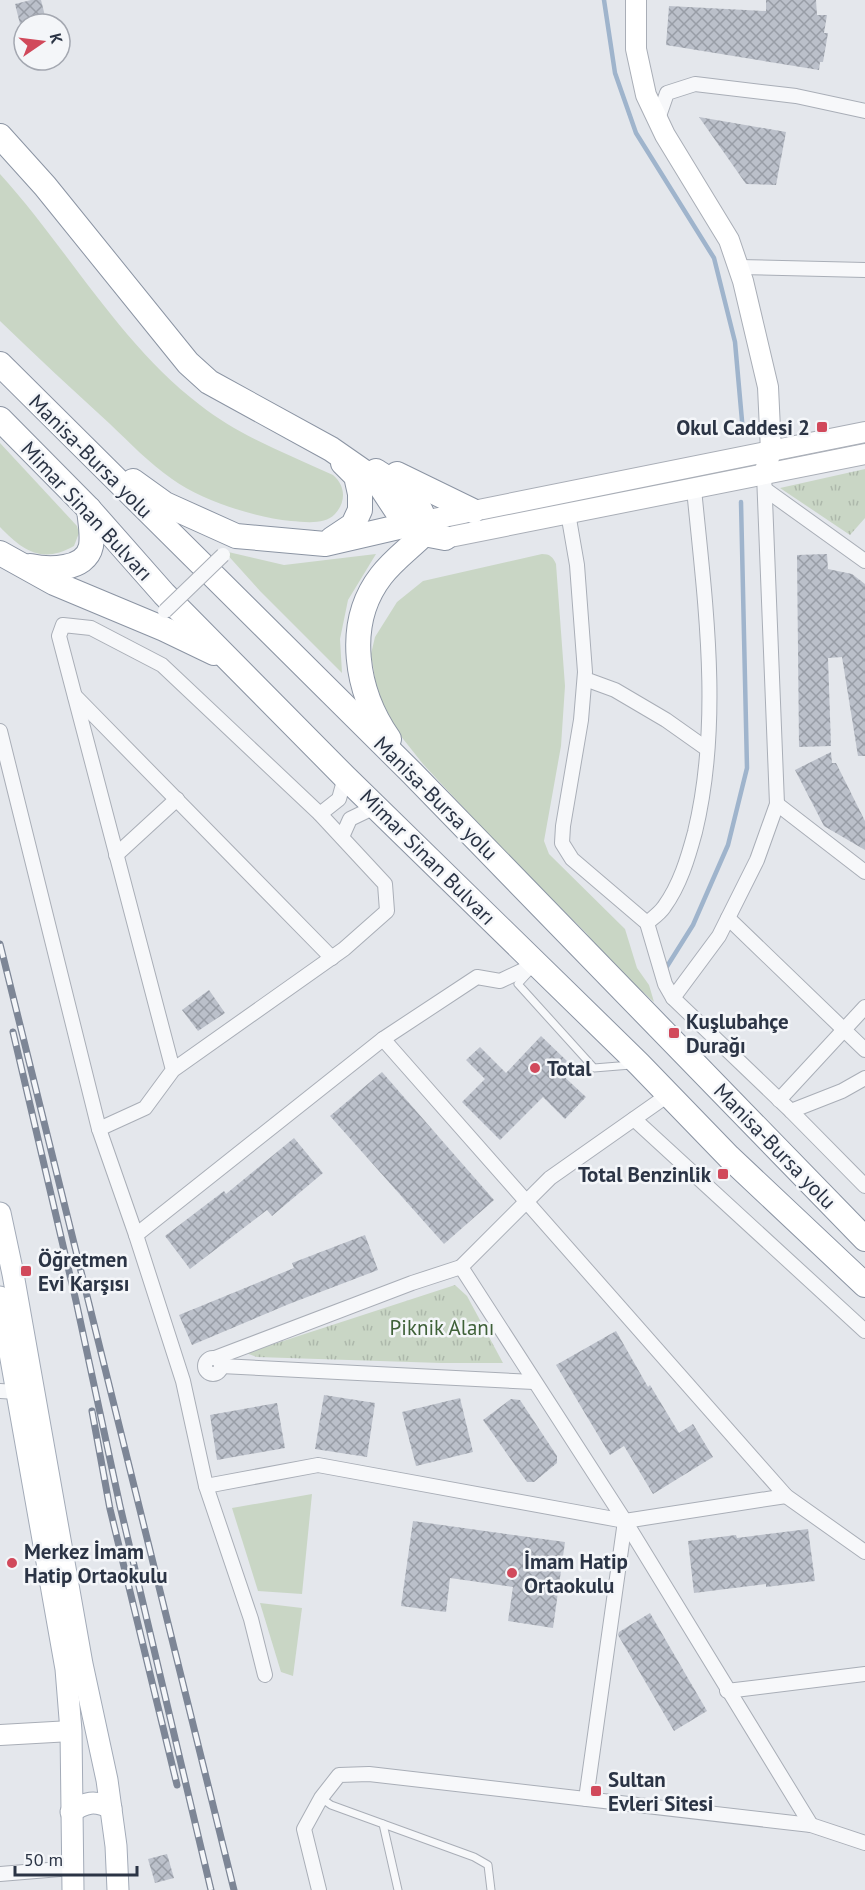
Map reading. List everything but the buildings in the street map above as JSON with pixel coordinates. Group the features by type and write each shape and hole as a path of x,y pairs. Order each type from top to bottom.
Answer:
{"highway":[{"path":"0,136 45,186 188,363 209,382 376,471 409,494 425,529"},
{"name":"Manisa-Bursa yolu","path":"0,364 412,773 865,1239"},
{"name":"Mimar Sinan Bulvarı","path":"0,419 89,509 164,594 345,777 639,1064 729,1157 865,1286"},
{"path":"81,446 165,504 236,536 325,544 425,529"},
{"path":"331,449 375,463 473,511"},
{"path":"325,544 353,525 360,510 360,494 356,476 331,449"},
{"path":"7,557 38,568 61,568 84,559 91,547 89,509"},
{"path":"412,773 382,730 367,696 360,672 358,629 363,608 382,575 425,529"},
{"path":"7,557 54,583 164,629 232,662"}],"main road":[{"path":"0,1213 13,1274 82,1664 111,1808 118,1890"},
{"path":"0,1297 9,1392 66,1669 70,1731 73,1890"},
{"path":"71,1812 89,1802 100,1803 111,1808"}],"street":[{"path":"636,0 636,49 646,94 665,135 729,240 738,267 768,387 771,451 765,482 777,804 757,860 719,936 673,998"},
{"path":"657,119 667,93 695,84 796,96 865,111"},
{"path":"738,267 865,270"},
{"path":"425,529 473,511 865,432"},
{"path":"425,529 568,513 694,489 765,482 865,454"},
{"path":"765,482 865,561"},
{"path":"647,923 664,908 686,865 702,801 710,692 705,597 694,489"},
{"path":"568,513 577,565 585,679 562,843 572,859 647,923 664,984 673,998 791,1111 865,1186"},
{"path":"165,611 223,555"},
{"path":"99,1129 145,1108 173,1070 332,958 387,911 385,884 320,814 162,665 91,628 63,625 59,636 173,1070"},
{"path":"585,679 615,690 666,720 707,749"},
{"path":"74,695 332,958"},
{"path":"0,731 99,1129 183,1381 206,1486 250,1619 265,1675"},
{"path":"320,814 339,799 345,777"},
{"path":"116,855 177,800"},
{"path":"777,804 865,872"},
{"path":"342,837 350,819 377,806"},
{"path":"728,918 865,1050"},
{"path":"136,1235 383,1039 477,977 500,981 536,964"},
{"path":"779,1100 865,1007"},
{"path":"383,1039 786,1496 865,1552"},
{"path":"791,1111 842,1091 865,1078"},
{"path":"218,1362 412,1283 461,1267 550,1178 668,1095"},
{"path":"634,1119 865,1331"},
{"path":"461,1267 625,1521 811,1825"},
{"path":"183,1381 206,1371 216,1374 220,1371 218,1362"},
{"path":"218,1362 534,1382"},
{"path":"206,1486 318,1465 625,1521 786,1496"},
{"path":"586,1799 625,1521"},
{"path":"727,1691 865,1674"},
{"path":"0,1735 70,1731"},
{"path":"319,1890 304,1829 321,1798 339,1775 369,1774 811,1825 865,1844"},
{"path":"0,1874 72,1868"}],"lane":[{"path":"536,964 518,984 594,1068 639,1064"},
{"path":"321,1798 331,1805 474,1857 488,1865 491,1890"},
{"path":"383,1824 398,1890"}],"green space":[{"path":"0,174 119,324 171,380 200,405 231,426 337,479 342,489 343,499 339,509 331,518 314,522 276,519 229,507 184,487 148,460 0,321"},
{"path":"0,443 77,526 79,533 74,546 52,554 34,552 17,543 0,527"},
{"path":"865,469 865,518 850,535 780,488"},
{"path":"224,551 284,565 376,554 348,600 340,639 342,673 260,591"},
{"path":"542,554 551,556 556,564 565,686 561,746 544,841 549,854 625,929 637,968 649,985 654,1002 614,966 586,933 501,848 423,764 396,730 377,691 371,654 375,637 397,602 423,581"},
{"name":"Piknik Alanı","path":"455,1285 467,1296 503,1363 257,1357 246,1353"},
{"path":"312,1494 302,1594 258,1591 232,1508"},
{"path":"260,1603 302,1608 293,1676 281,1672"}],"waterway":[{"path":"604,0 615,73 636,133 714,258 735,342 743,432"},
{"path":"666,968 693,925 728,845 747,768 741,502"}],"railway":[{"path":"0,944 234,1890"},
{"path":"13,1032 76,1301 120,1506 211,1890"},
{"path":"92,1411 110,1509 177,1785"}],"place":[{"name":"Okul Caddesi 2","path":"822,427"},
{"name":"Kuşlubahçe Durağı","path":"674,1033"},
{"name":"Total","path":"535,1068"},
{"name":"Total Benzinlik","path":"723,1174"},
{"name":"Öğretmen Evi Karşısı","path":"26,1271"},
{"name":"Merkez İmam Hatip Ortaokulu","path":"12,1563"},
{"name":"İmam Hatip Ortaokulu","path":"512,1573"},
{"name":"Sultan Evleri Sitesi","path":"596,1791"}]}
